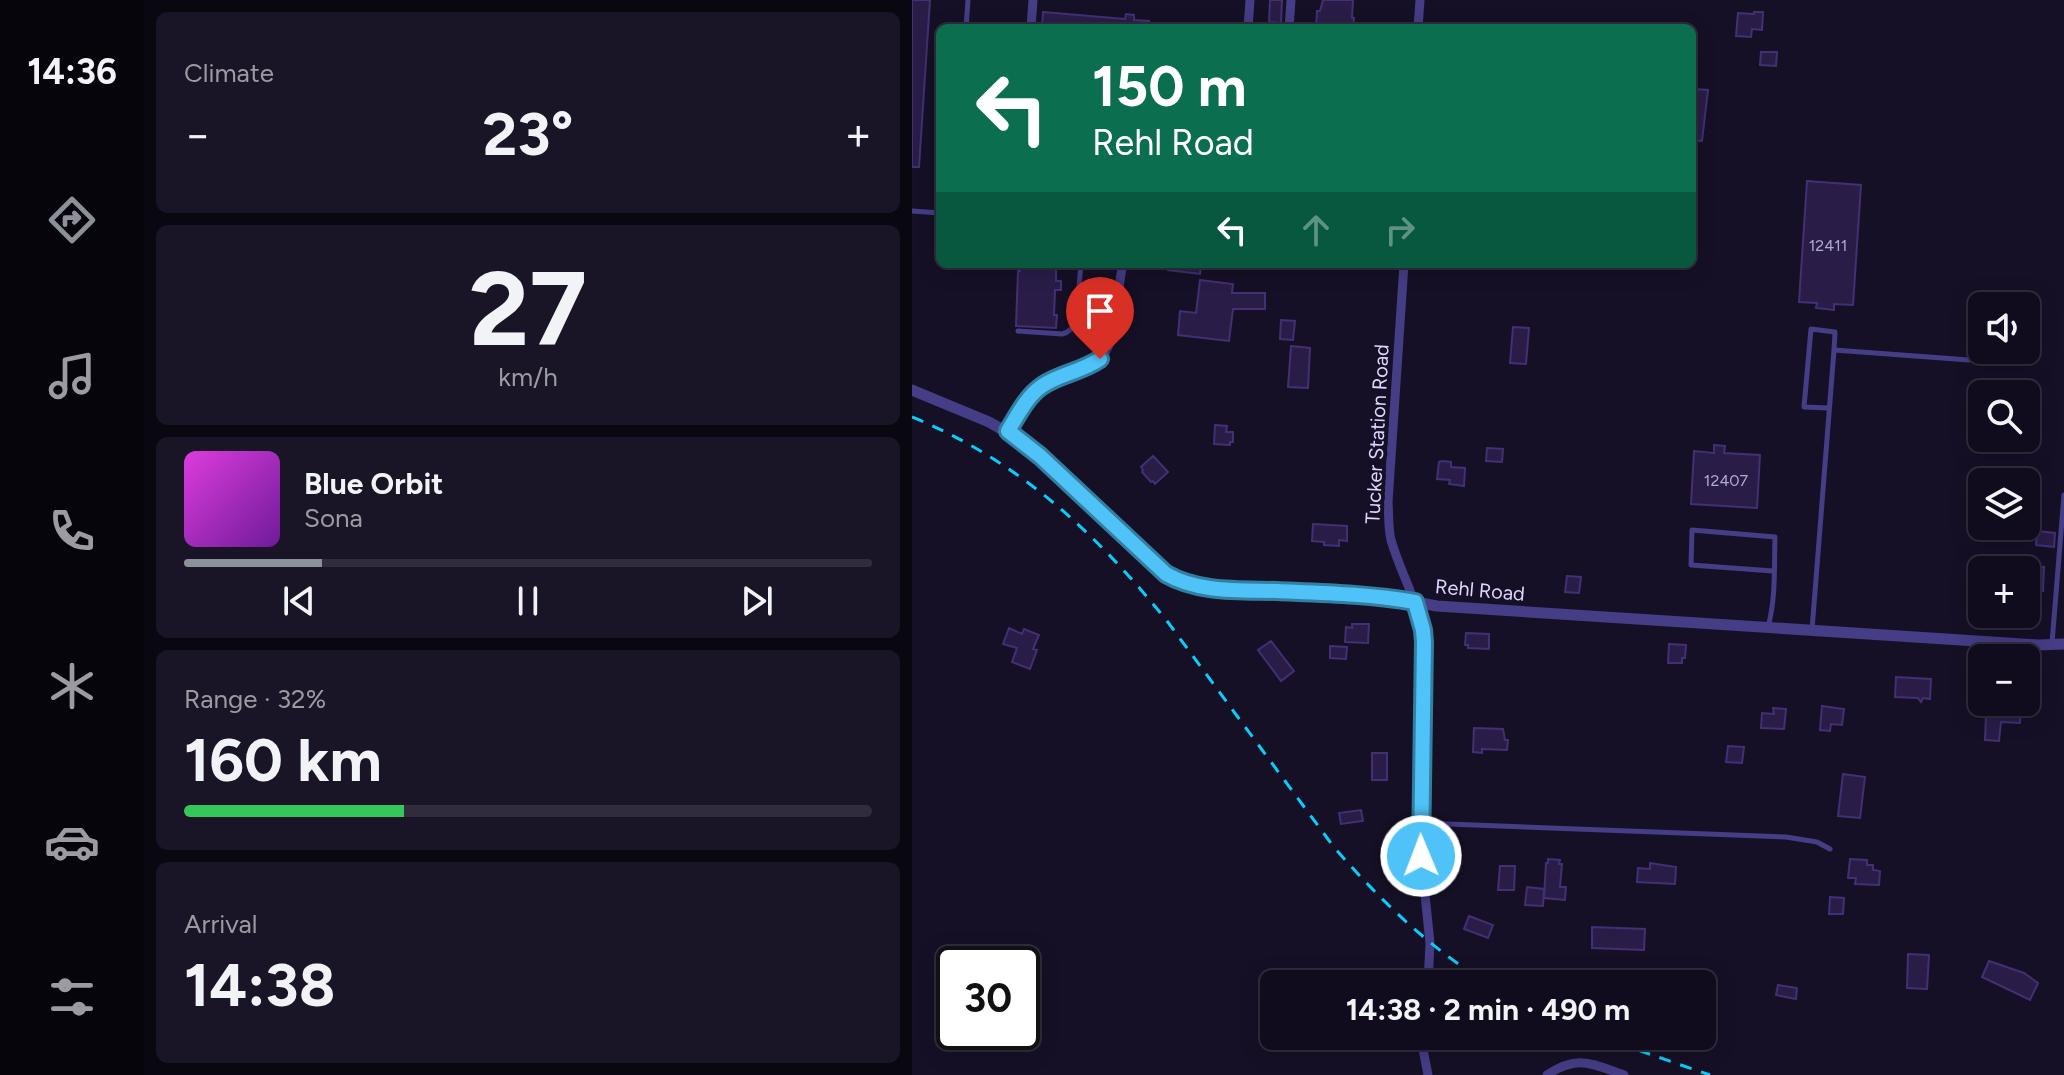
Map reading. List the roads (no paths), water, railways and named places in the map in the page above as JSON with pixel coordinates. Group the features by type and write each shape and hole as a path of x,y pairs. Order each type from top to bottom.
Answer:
{"street":[{"path":"1031,24 1033,0"},
{"path":"1241,0 1250,0 1248,24"},
{"path":"1289,24 1291,0"},
{"path":"1418,24 1420,0"},
{"path":"1008,431 1030,398 1043,385 1089,367 1109,347 1117,319 1123,268"},
{"name":"Tucker Station Road","path":"1404,268 1388,502 1390,536 1423,630 1421,856 1430,943 1429,970"},
{"name":"Rehl Road","path":"912,390 1008,431 1040,456 1160,569 1176,580 1192,585 1383,596 1453,607 2058,644"},
{"path":"1423,1050 1428,1075"},
{"path":"1547,1075 1571,1062 1586,1062 1624,1075"}],"lane":[{"path":"966,24 968,0"},
{"path":"912,211 936,213"},
{"path":"1018,331 1069,333 1075,326 1081,268"},
{"path":"1079,287 1120,291"},
{"path":"1812,631 1835,332 1811,329 1804,407 1829,408"},
{"path":"1834,350 1968,360"},
{"path":"2058,644 2064,495"},
{"path":"1767,628 1772,611 1775,537 1692,530 1691,565 1773,571"},
{"path":"1421,823 1786,837 1817,842 1830,849"}],"railway":[{"path":"912,417 987,455 1021,477 1083,529 1167,621 1350,866 1425,938 1467,970"},
{"path":"1638,1050 1710,1075"}]}
